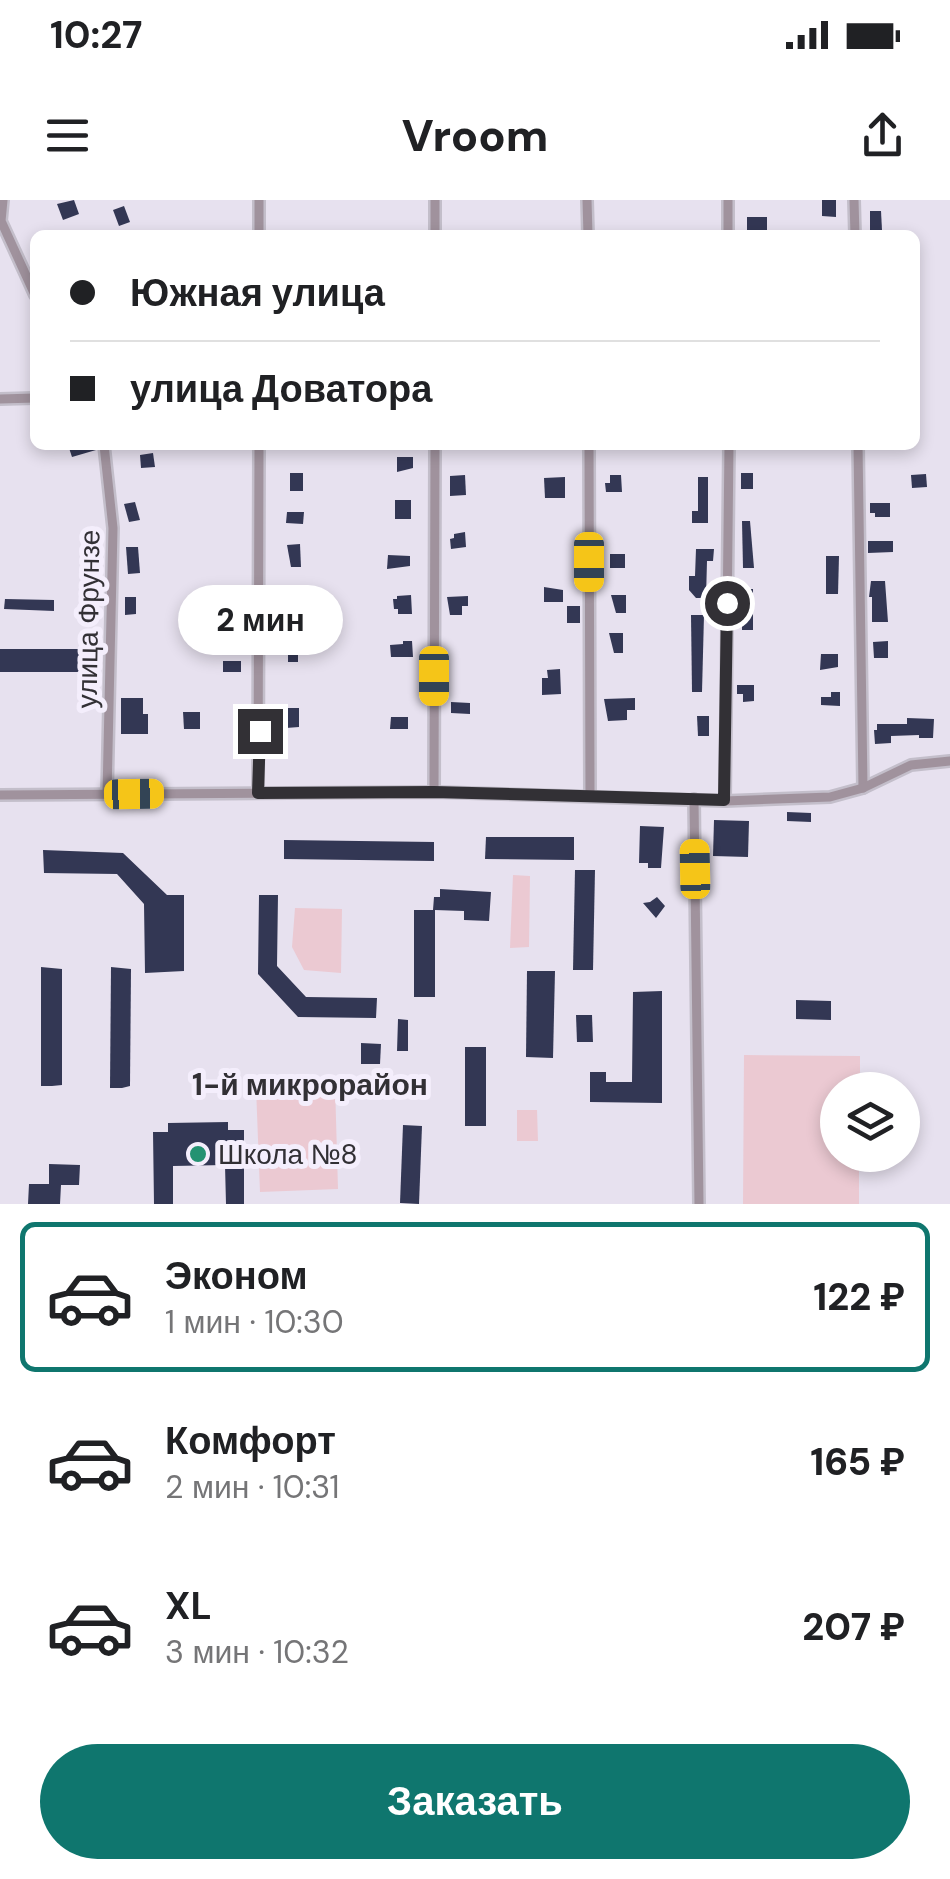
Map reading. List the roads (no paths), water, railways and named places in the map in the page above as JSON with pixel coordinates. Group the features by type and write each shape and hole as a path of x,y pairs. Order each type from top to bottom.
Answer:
{"street":[{"path":"2,200 1,221 30,284"},
{"path":"258,200 258,230"},
{"path":"435,200 435,230"},
{"path":"588,200 588,230"},
{"path":"728,200 728,230"},
{"path":"854,200 855,230"},
{"path":"0,400 30,398"},
{"name":"улица Фрунзе","path":"105,450 114,528 107,794"},
{"path":"258,793 259,450"},
{"path":"434,450 434,792"},
{"path":"588,450 590,795"},
{"path":"724,800 729,450"},
{"path":"858,450 863,788"},
{"path":"0,795 434,792 724,800 830,797 863,788 911,765 950,761"},
{"path":"694,799 699,1204"}],"place":[{"name":"Школа №8","path":"198,1154"}],"district":[{"name":"1-й микрорайон","path":"310,1085"}]}
